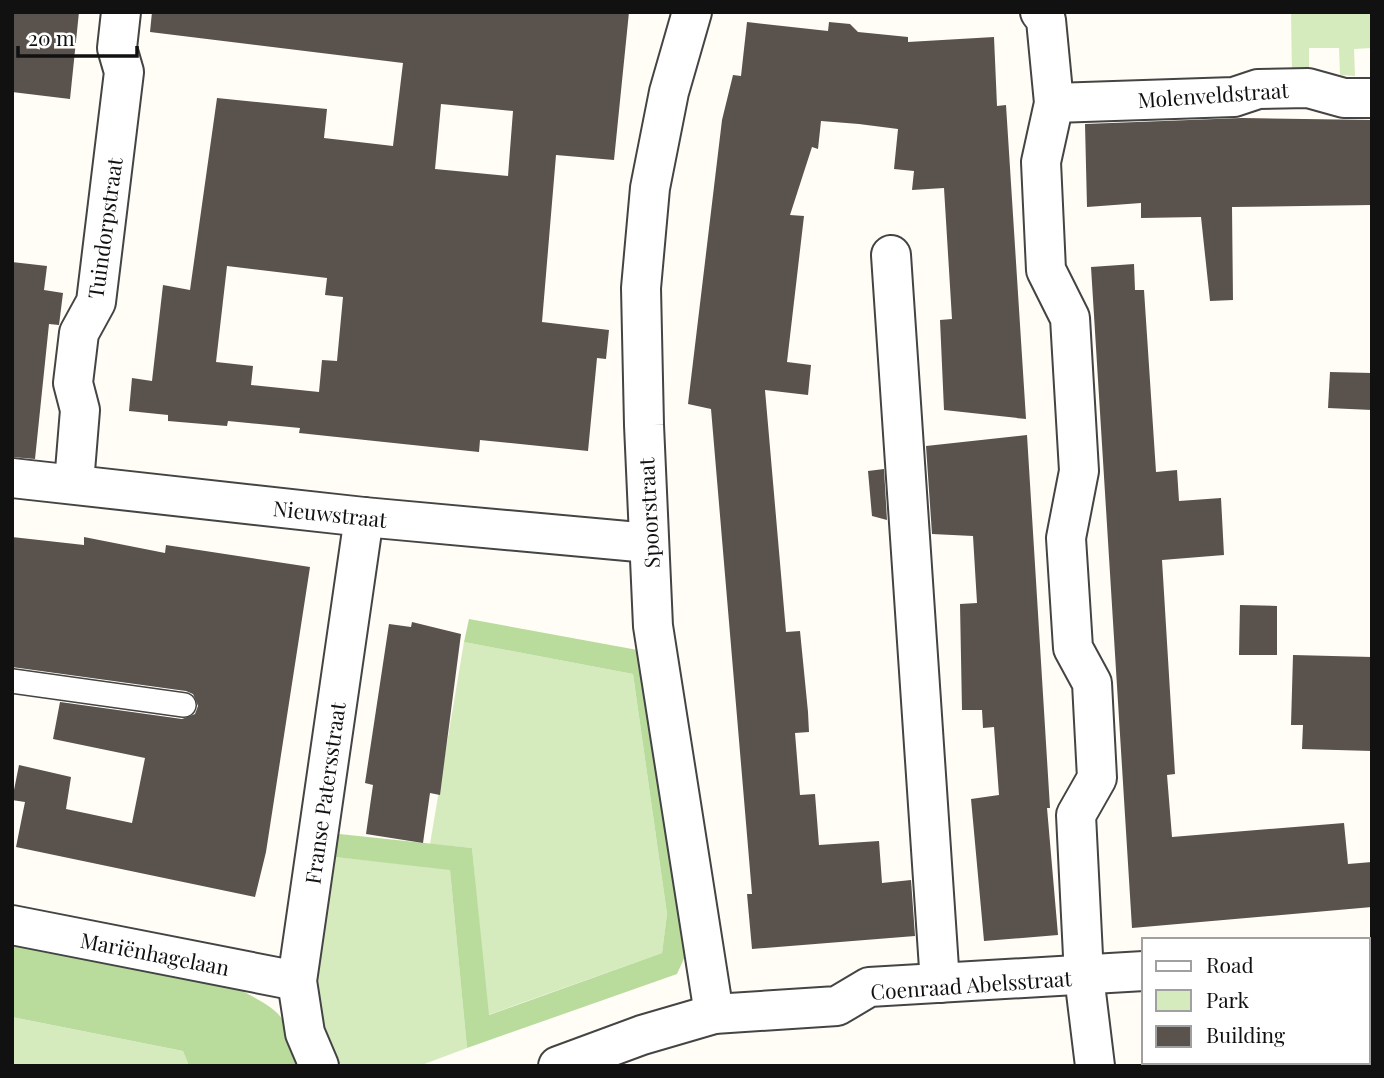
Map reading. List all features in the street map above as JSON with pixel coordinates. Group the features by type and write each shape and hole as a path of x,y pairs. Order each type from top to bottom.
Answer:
{"street":[{"name":"Tuindorpstraat","path":"74,483 80,410 72,383 79,333 96,302 124,72 117,48 121,12"},
{"name":"Spoorstraat","path":"692,12 669,92 650,188 641,288 653,626 714,1014"},
{"path":"1040,12 1046,20 1054,103 1041,162 1046,270 1070,318 1079,471 1066,538 1073,648 1092,683 1097,778 1076,815 1084,976 1095,1066"},
{"name":"Molenveldstraat","path":"1054,103 1234,97 1258,89 1297,88 1345,98 1372,98"},
{"path":"891,255 940,983"},
{"name":"Nieuwstraat","path":"12,478 364,517 649,543"},
{"name":"Franse Patersstraat","path":"319,1066 305,1033 298,981 364,517"},
{"name":"Mariënhagelaan","path":"12,925 298,981"},
{"name":"Coenraad Abelsstraat","path":"558,1066 643,1051 714,1014 837,1006 869,987 1142,971"},
{"path":"1162,1066 1184,1064"}],"lane":[{"path":"12,681 184,705"}],"green space":[{"path":"1291,12 1372,12 1372,48 1354,49 1355,76 1340,75 1339,48 1309,48 1309,75 1292,75"},
{"path":"469,619 654,653 686,954 677,974 467,1048 450,870 326,856 330,833 472,848 489,1015 662,953 667,914 633,674 464,642"},
{"path":"464,642 633,674 667,914 662,953 488,1015 472,848 430,844"},
{"path":"326,856 450,869 467,1048 419,1066 331,1066 312,973"},
{"path":"12,945 239,989 265,1004 281,1018 290,1036 296,1066 189,1066 183,1051 12,1017"},
{"path":"12,1017 183,1051 189,1066 12,1066"}],"building":[{"path":"12,12 79,12 70,99 12,92"},
{"path":"152,12 629,12 614,160 556,155 542,322 609,330 606,359 597,358 588,451 480,440 479,452 299,433 300,428 228,421 227,426 168,421 168,415 129,411 132,378 152,381 163,285 190,290 217,98 327,109 324,138 393,146 403,63 150,32","holes":["441,104 513,111 508,176 435,169","227,266 327,278 325,295 343,297 337,361 322,360 319,392 251,385 253,366 216,362"]},
{"path":"747,22 828,31 829,22 850,24 858,32 908,37 908,42 994,37 997,106 1006,105 1026,419 944,410 940,320 952,319 944,188 912,190 914,171 894,169 898,129 859,124 821,121 818,149 812,147 790,215 804,216 787,362 811,365 808,395 765,390 786,632 800,631 808,712 809,732 795,733 800,795 815,794 819,845 879,841 882,883 911,880 915,936 752,949 747,894 752,894 711,409 688,404 722,120 733,75 741,76"},
{"path":"1242,118 1372,120 1372,205 1232,207 1233,300 1210,301 1201,217 1141,218 1141,203 1087,207 1085,124"},
{"path":"12,262 47,266 44,290 63,293 59,325 49,324 35,459 12,457"},
{"path":"1134,264 1135,290 1144,290 1156,472 1177,470 1179,501 1221,498 1224,555 1162,560 1175,774 1167,775 1172,837 1344,823 1348,864 1372,862 1372,907 1132,928 1091,267"},
{"path":"1330,372 1372,373 1372,410 1328,408"},
{"path":"1027,435 1050,808 1047,808 1058,935 984,941 971,799 999,795 994,727 983,728 982,710 962,710 960,604 977,603 973,536 932,534 926,446"},
{"path":"884,469 887,520 872,516 868,471"},
{"path":"12,537 84,545 84,537 165,553 166,545 310,567 266,852 255,897 16,847 25,802 12,800 19,765 71,777 66,809 132,823 145,758 53,739 60,702 182,719 195,714 198,706 193,694 186,691 12,667"},
{"path":"1240,605 1277,606 1277,655 1239,655"},
{"path":"412,622 461,634 440,795 430,793 423,843 366,834 373,785 365,783 389,624 411,627"},
{"path":"1293,655 1372,657 1372,751 1302,749 1303,725 1291,725"}]}
